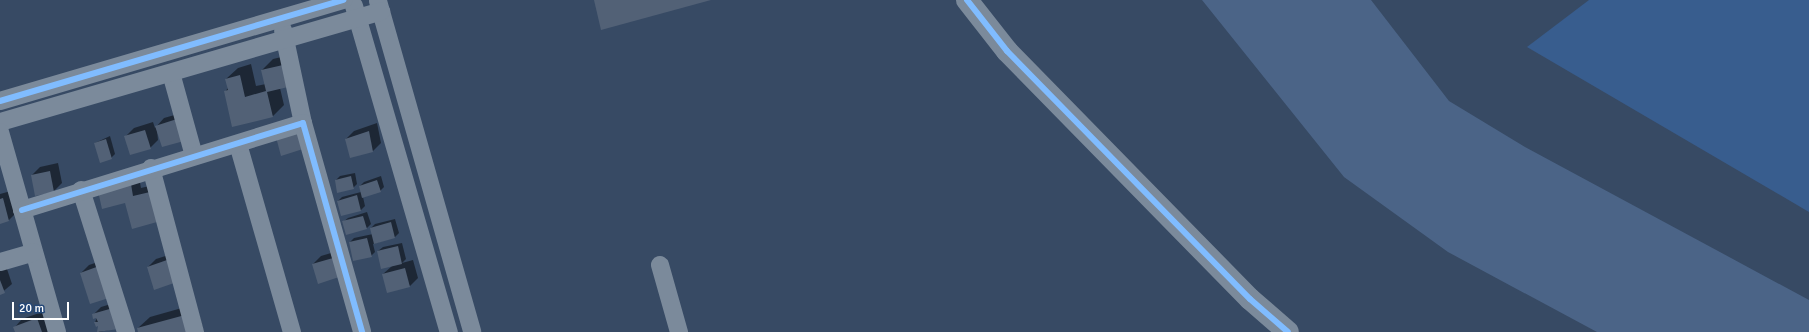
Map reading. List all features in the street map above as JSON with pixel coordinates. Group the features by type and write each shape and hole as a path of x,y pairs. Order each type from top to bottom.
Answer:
{"street":[{"path":"0,101 343,0"},
{"path":"352,0 449,332"},
{"path":"967,0 978,17 1012,57 1250,299 1288,332"},
{"path":"0,122 171,72 286,41 357,18 379,6 472,332"},
{"path":"280,19 303,123 362,332"},
{"path":"171,72 194,156"},
{"path":"22,210 152,168 238,144 303,123"},
{"path":"0,132 57,332"},
{"path":"238,144 292,332"},
{"path":"152,168 195,332"},
{"path":"81,190 126,332"},
{"path":"0,262 34,252"},
{"path":"660,266 679,332"}],"shaded area":[{"path":"1202,0 1371,0 1449,101 1525,147 1809,300 1809,332 1597,332 1448,252 1344,177"},
{"path":"1589,0 1809,0 1809,212 1527,47"}],"building":[{"path":"594,0 711,0 601,30"},
{"path":"283,65 288,87 267,92 273,117 232,127 224,91 228,90 225,79 240,75 245,97 266,91 261,70"},
{"path":"177,119 184,141 162,147 155,126"},
{"path":"145,130 151,149 130,155 124,136"},
{"path":"298,130 303,149 281,156 276,137"},
{"path":"369,131 373,152 350,158 345,139"},
{"path":"106,139 112,159 100,163 94,143"},
{"path":"50,171 54,192 35,196 31,175"},
{"path":"351,176 354,189 337,193 335,180"},
{"path":"377,180 381,192 362,198 359,186"},
{"path":"131,184 133,196 150,192 157,222 132,229 125,203 102,209 98,191"},
{"path":"357,195 361,211 341,216 337,201"},
{"path":"3,198 9,221 0,224 0,199"},
{"path":"363,216 367,229 346,235 342,221"},
{"path":"391,222 395,238 374,244 370,228"},
{"path":"367,238 372,257 353,261 349,242"},
{"path":"398,246 402,264 381,269 377,251"},
{"path":"333,258 339,277 318,284 312,264"},
{"path":"167,260 174,283 154,290 147,267"},
{"path":"102,265 112,297 90,304 80,273"},
{"path":"405,268 410,287 387,293 382,274"},
{"path":"0,280 5,293 0,295"},
{"path":"113,308 119,329 97,332 98,326 96,327 94,322 98,322 96,318 93,319 92,314"},
{"path":"185,315 189,332 138,332 137,328"},
{"path":"37,318 42,332 15,332 13,327"}],"cycle path":[{"path":"0,101 343,0"},
{"path":"967,0 1007,51 1250,299 1288,332"},
{"path":"22,210 303,123 362,332"}]}
